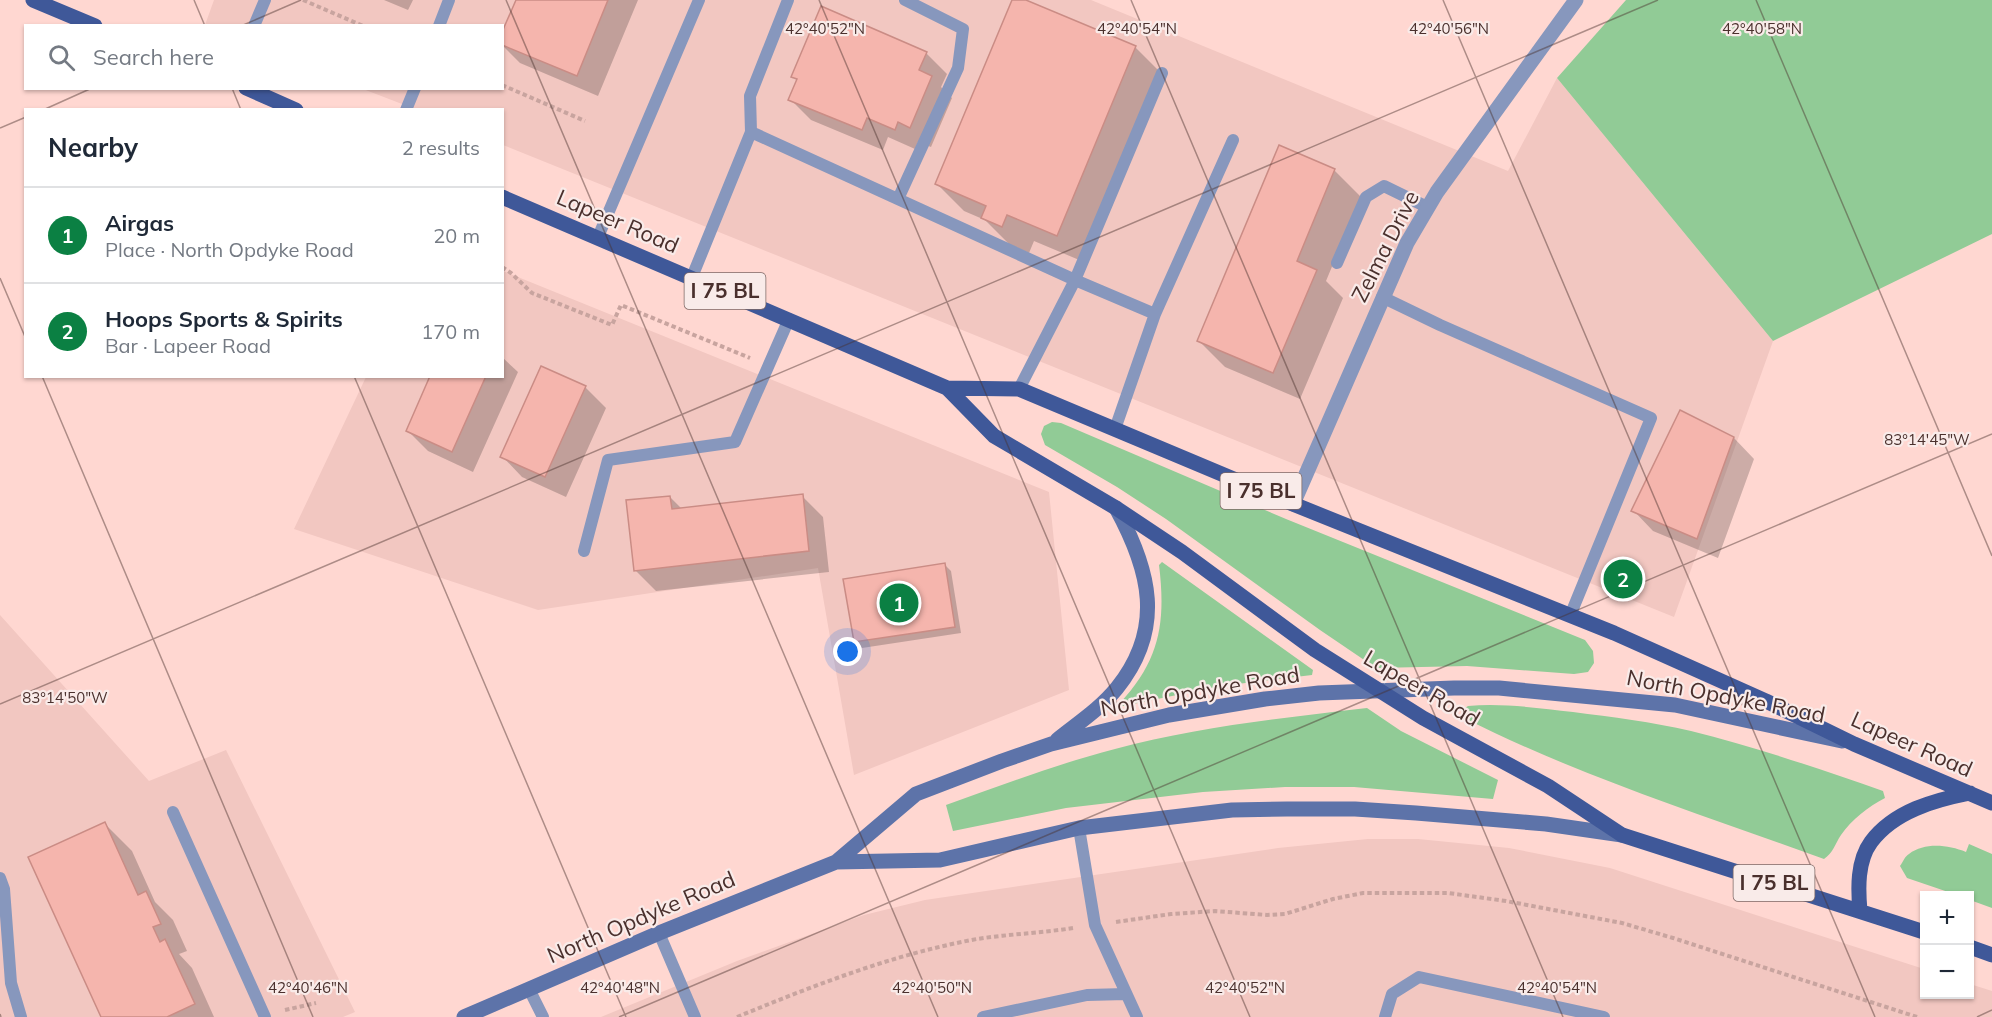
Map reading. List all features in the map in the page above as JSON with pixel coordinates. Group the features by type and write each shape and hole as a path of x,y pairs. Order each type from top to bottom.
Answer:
{"main road":[{"path":"36,0 90,24"},
{"path":"251,90 291,108"},
{"name":"Lapeer Road","path":"504,198 947,388 994,436 1116,508 1182,552 1315,650 1380,692 1548,786 1622,835 1920,931"},
{"name":"Lapeer Road","path":"947,388 1019,389 1708,674 1854,744 1992,803"},
{"path":"1051,744 1093,713 1117,689 1134,662 1145,634 1148,603 1144,570 1133,538 1116,508"},
{"name":"North Opdyke Road","path":"464,1017 659,933 836,862 916,794 1051,744 1169,715 1265,699 1319,693 1499,688 1674,705 1854,744"},
{"path":"1860,911 1858,888 1863,861 1870,843 1888,825 1912,811 1937,800 1970,794"},
{"name":"North Opdyke Road","path":"836,862 940,860 1079,828 1232,810 1344,809 1416,813 1535,823 1622,835"},
{"path":"1974,948 1992,955"}],"street":[{"name":"Zelma Drive","path":"1293,504 1416,224 1576,0"}],"lane":[{"path":"255,24 265,0"},
{"path":"440,24 449,0"},
{"path":"598,237 699,0"},
{"path":"692,277 751,132 750,96 788,0"},
{"path":"898,199 958,68 963,29 905,0"},
{"path":"1019,389 1075,280 1162,72"},
{"path":"407,108 413,90"},
{"path":"751,132 1075,280 1155,314"},
{"path":"1115,429 1155,314 1233,140"},
{"path":"1337,263 1366,197 1373,191 1384,186 1427,207"},
{"path":"1382,297 1651,418 1570,616"},
{"path":"584,551 608,460 735,442 789,319"},
{"path":"173,812 265,1017"},
{"path":"1079,828 1095,925 1137,1017"},
{"path":"0,878 3,889 5,982 21,1017"},
{"path":"659,933 695,1017"},
{"path":"1385,1017 1392,994 1419,977 1604,1017"},
{"path":"529,988 543,1017"},
{"path":"983,1017 1087,995 1126,994"}],"path":[{"path":"303,0 358,24"},
{"path":"504,86 585,121"},
{"path":"504,269 531,293 612,325 621,304 768,366"},
{"path":"1121,921 1215,911 1285,914 1333,899 1363,893 1448,893 1506,901 1622,923 1917,1017"},
{"path":"737,1017 802,990 870,966 924,951 976,939 1069,929"},
{"path":"286,1010 316,1003"}],"shaded area":[{"path":"214,0 1091,0 1508,171 1557,78 1773,341 1674,617 504,145 504,108 412,108 366,90 504,90 504,24 205,24"},
{"path":"504,271 1049,492 1069,690 854,775 818,568 538,610 294,529 366,378 504,378"},
{"path":"0,615 149,781 226,750 355,1012 343,1017 0,1017"},
{"path":"1368,839 1418,839 1509,848 1610,868 1920,968 1920,999 1974,999 1974,985 1992,991 1992,1017 601,1017 737,961 864,915 925,900 1278,848"}],"green space":[{"path":"1626,0 1992,0 1992,234 1773,341 1557,78"},
{"path":"1052,422 1061,423 1286,519 1585,640 1593,651 1594,663 1588,672 1574,674 1467,666 1376,668 1166,519 1045,445 1041,434 1044,426"},
{"path":"1162,562 1313,670 1312,675 1221,686 1123,706 1120,703 1144,671 1157,639 1161,605 1159,565"},
{"path":"1468,706 1547,709 1632,720 1691,731 1764,751 1883,791 1885,798 1867,809 1850,824 1824,859 1642,794 1552,758 1464,718 1462,710"},
{"path":"1367,708 1401,731 1498,780 1493,799 1354,787 1285,787 1203,792 1066,808 953,831 946,805 1072,761 1146,741 1240,724"},
{"path":"1969,844 1992,854 1992,908 1974,901 1974,891 1945,891 1907,878 1900,866 1905,858 1915,850 1929,846 1944,846 1966,852"}],"building":[{"path":"516,0 608,0 577,76 504,46 504,27"},
{"path":"1012,0 1026,0 1136,46 1057,236 1007,215 1002,227 981,218 986,206 935,184"},
{"path":"821,6 927,52 919,70 932,76 910,128 898,122 895,130 867,118 862,130 788,100 797,79 791,77"},
{"path":"1279,145 1335,169 1297,261 1317,270 1273,373 1197,341"},
{"path":"541,366 586,386 545,477 500,457"},
{"path":"429,378 485,378 452,452 406,431"},
{"path":"1680,410 1734,437 1697,539 1631,511"},
{"path":"803,494 809,551 634,571 626,500 670,496 672,509"},
{"path":"945,563 955,627 854,642 843,579"},
{"path":"105,822 138,895 146,891 161,924 153,927 160,942 165,939 195,1004 167,1017 101,1017 28,857"}],"place":[{"name":"Hoops Sports & Spirits","path":"1623,579"},
{"name":"Airgas","path":"899,603"}]}
